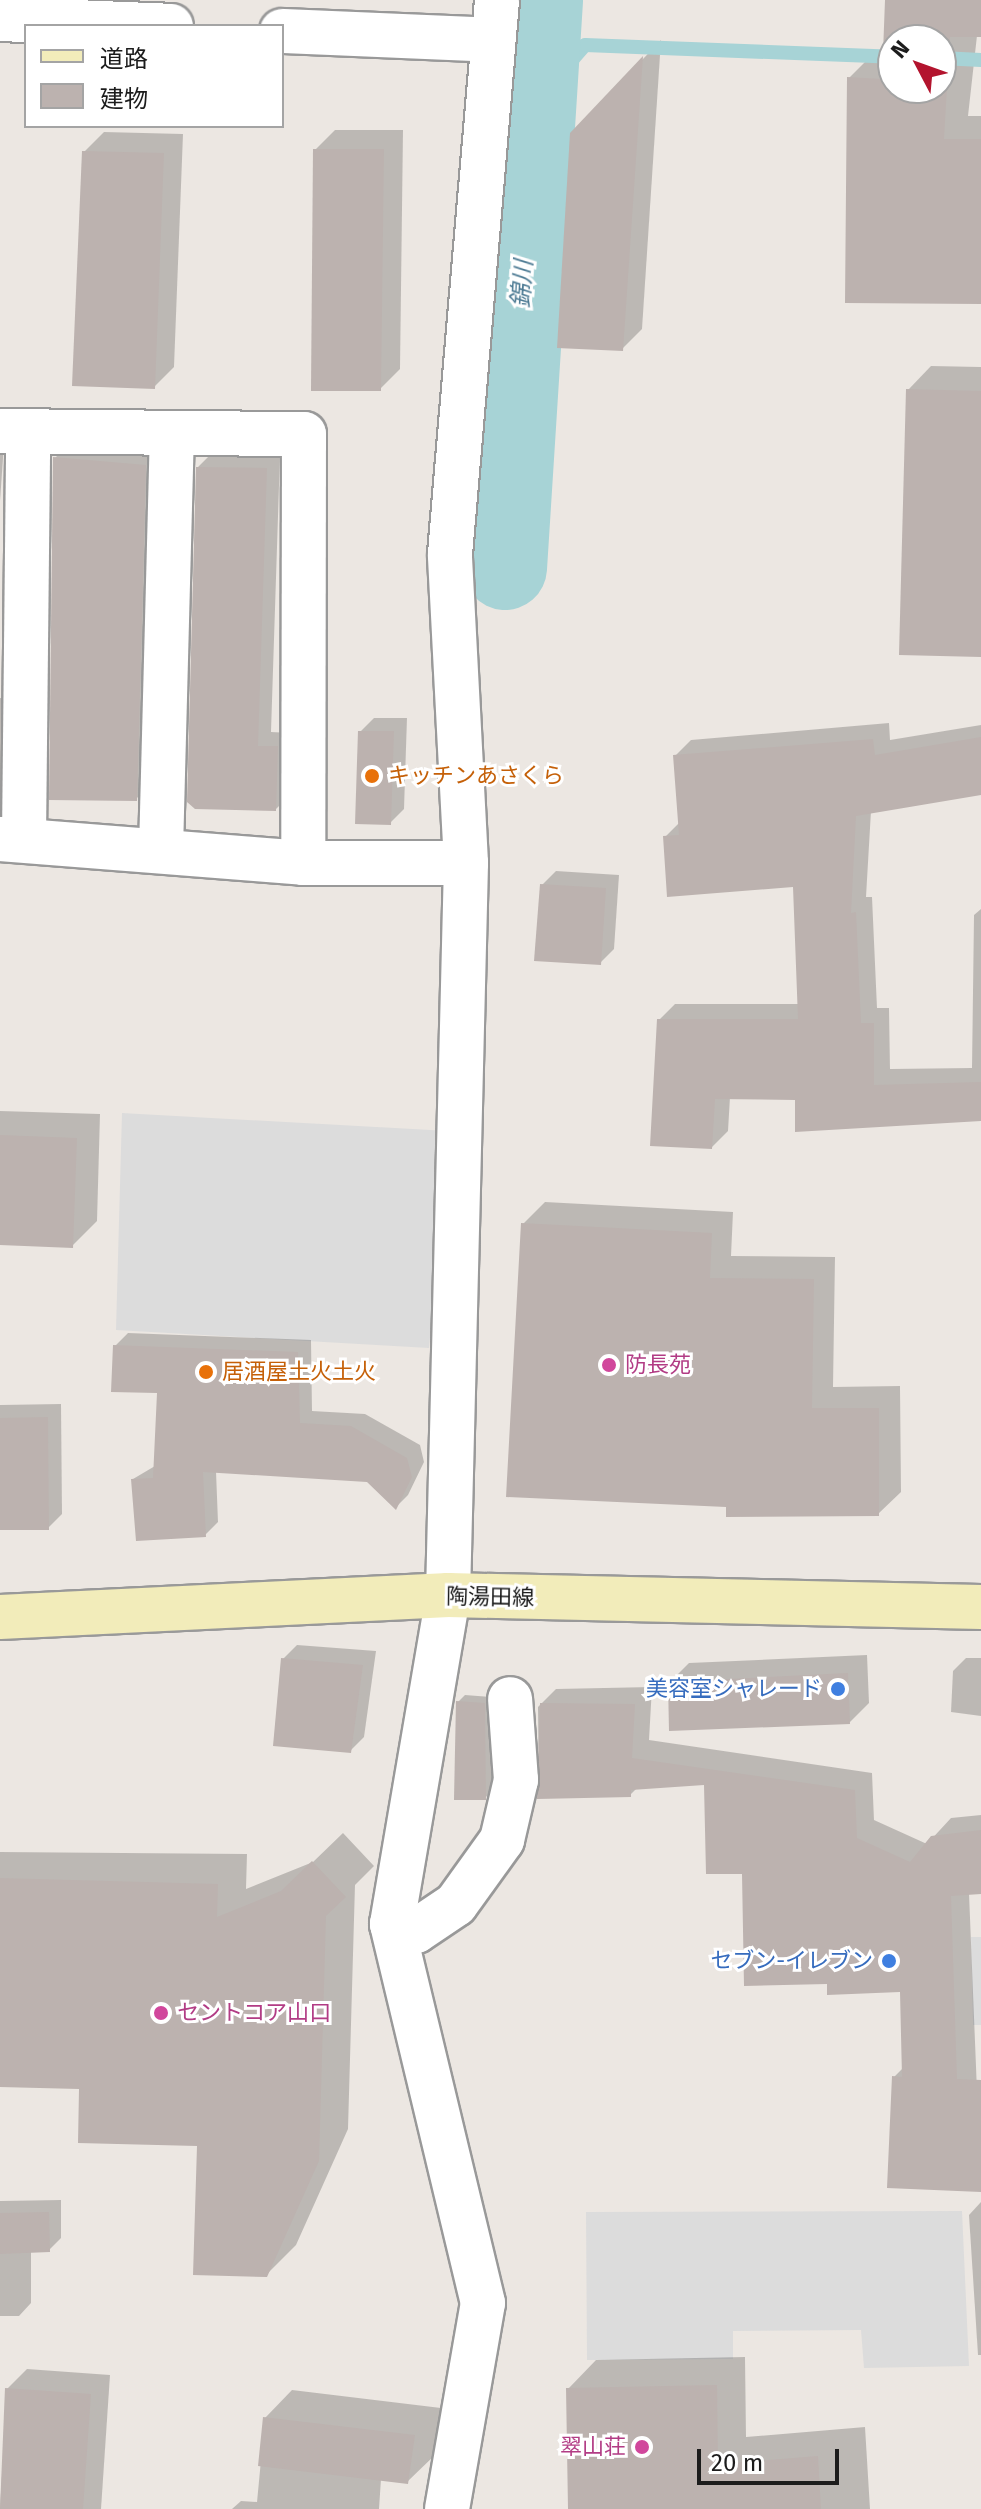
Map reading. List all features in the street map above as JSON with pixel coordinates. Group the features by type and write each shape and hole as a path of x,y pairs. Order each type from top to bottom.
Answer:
{"main road":[{"name":"陶湯田線","path":"0,1617 448,1595 981,1607"}],"street":[{"path":"0,19 122,24"},
{"path":"284,31 495,20 450,554 466,863 448,1595 392,1924 483,2303 447,2509"},
{"path":"303,863 304,434 14,431 12,839 303,863 466,863"},
{"path":"161,850 172,435"},
{"path":"392,1924 416,1931 456,1904 502,1840 516,1780 510,1699"}],"shaded area":[{"path":"122,1113 449,1131 429,1348 116,1330"},
{"path":"971,1937 981,1937 981,2025 973,2025"},
{"path":"962,2211 969,2366 864,2368 861,2330 733,2331 733,2359 587,2360 586,2212"}],"building":[{"path":"885,0 981,0 981,37 957,37 957,24 884,24"},
{"path":"643,56 623,351 557,348 570,133"},
{"path":"847,77 877,79 877,104 946,104 944,139 981,139 981,304 845,303"},
{"path":"313,149 384,149 381,391 311,391"},
{"path":"82,151 164,153 155,389 72,386"},
{"path":"906,389 981,391 981,657 899,655"},
{"path":"53,457 146,465 137,801 49,800"},
{"path":"196,467 267,468 258,746 278,746 276,811 195,809 187,802"},
{"path":"358,731 394,731 391,825 355,824"},
{"path":"981,737 981,795 856,816 851,913 856,912 861,1023 874,1023 874,1085 981,1082 981,1121 795,1132 795,1100 715,1099 712,1149 650,1146 657,1019 798,1019 793,887 667,897 663,836 679,835 673,755 873,739 875,755"},
{"path":"540,884 606,888 601,965 534,961"},
{"path":"0,1135 77,1138 73,1248 0,1245"},
{"name":"防長苑","path":"521,1223 712,1233 710,1278 814,1279 812,1408 879,1408 879,1516 726,1517 726,1507 506,1497"},
{"path":"113,1345 298,1352 300,1423 351,1426 407,1458 412,1477 396,1510 367,1482 203,1472 206,1537 136,1541 131,1479 153,1478 157,1393 111,1392"},
{"path":"48,1417 49,1530 0,1530 0,1418"},
{"path":"281,1658 363,1665 351,1753 273,1746"},
{"path":"848,1673 850,1724 669,1731 668,1682"},
{"path":"456,1701 485,1703 486,1800 454,1800"},
{"path":"540,1703 635,1704 632,1758 855,1790 857,1838 910,1862 931,1836 981,1830 981,1894 951,1896 957,2079 981,2080 981,2192 887,2188 892,2076 902,2077 900,1992 827,1995 827,1984 744,1986 742,1874 706,1874 704,1785 631,1790 631,1797 537,1799"},
{"name":"セントコア山口","path":"312,1861 346,1897 326,1916 319,2161 267,2277 193,2275 197,2146 78,2143 79,2089 0,2087 0,1878 218,1884 217,1917 281,1891"},
{"path":"49,2212 50,2252 0,2254 0,2213"},
{"name":"翠山荘","path":"717,2385 718,2464 818,2456 821,2509 568,2509 566,2388"},
{"path":"5,2388 91,2394 83,2509 0,2509"},
{"path":"263,2417 415,2435 408,2484 258,2466"}],"waterway":[{"name":"錦川","path":"505,568 541,0"},
{"path":"531,107 585,45 877,56"},
{"path":"957,59 981,60"}],"place":[{"name":"キッチンあさくら","path":"372,776"},
{"name":"防長苑","path":"609,1365"},
{"name":"居酒屋土火土火","path":"206,1372"},
{"name":"美容室シャレード","path":"838,1689"},
{"name":"セブン-イレブン","path":"889,1961"},
{"name":"セントコア山口","path":"161,2013"},
{"name":"翠山荘","path":"642,2447"}]}
